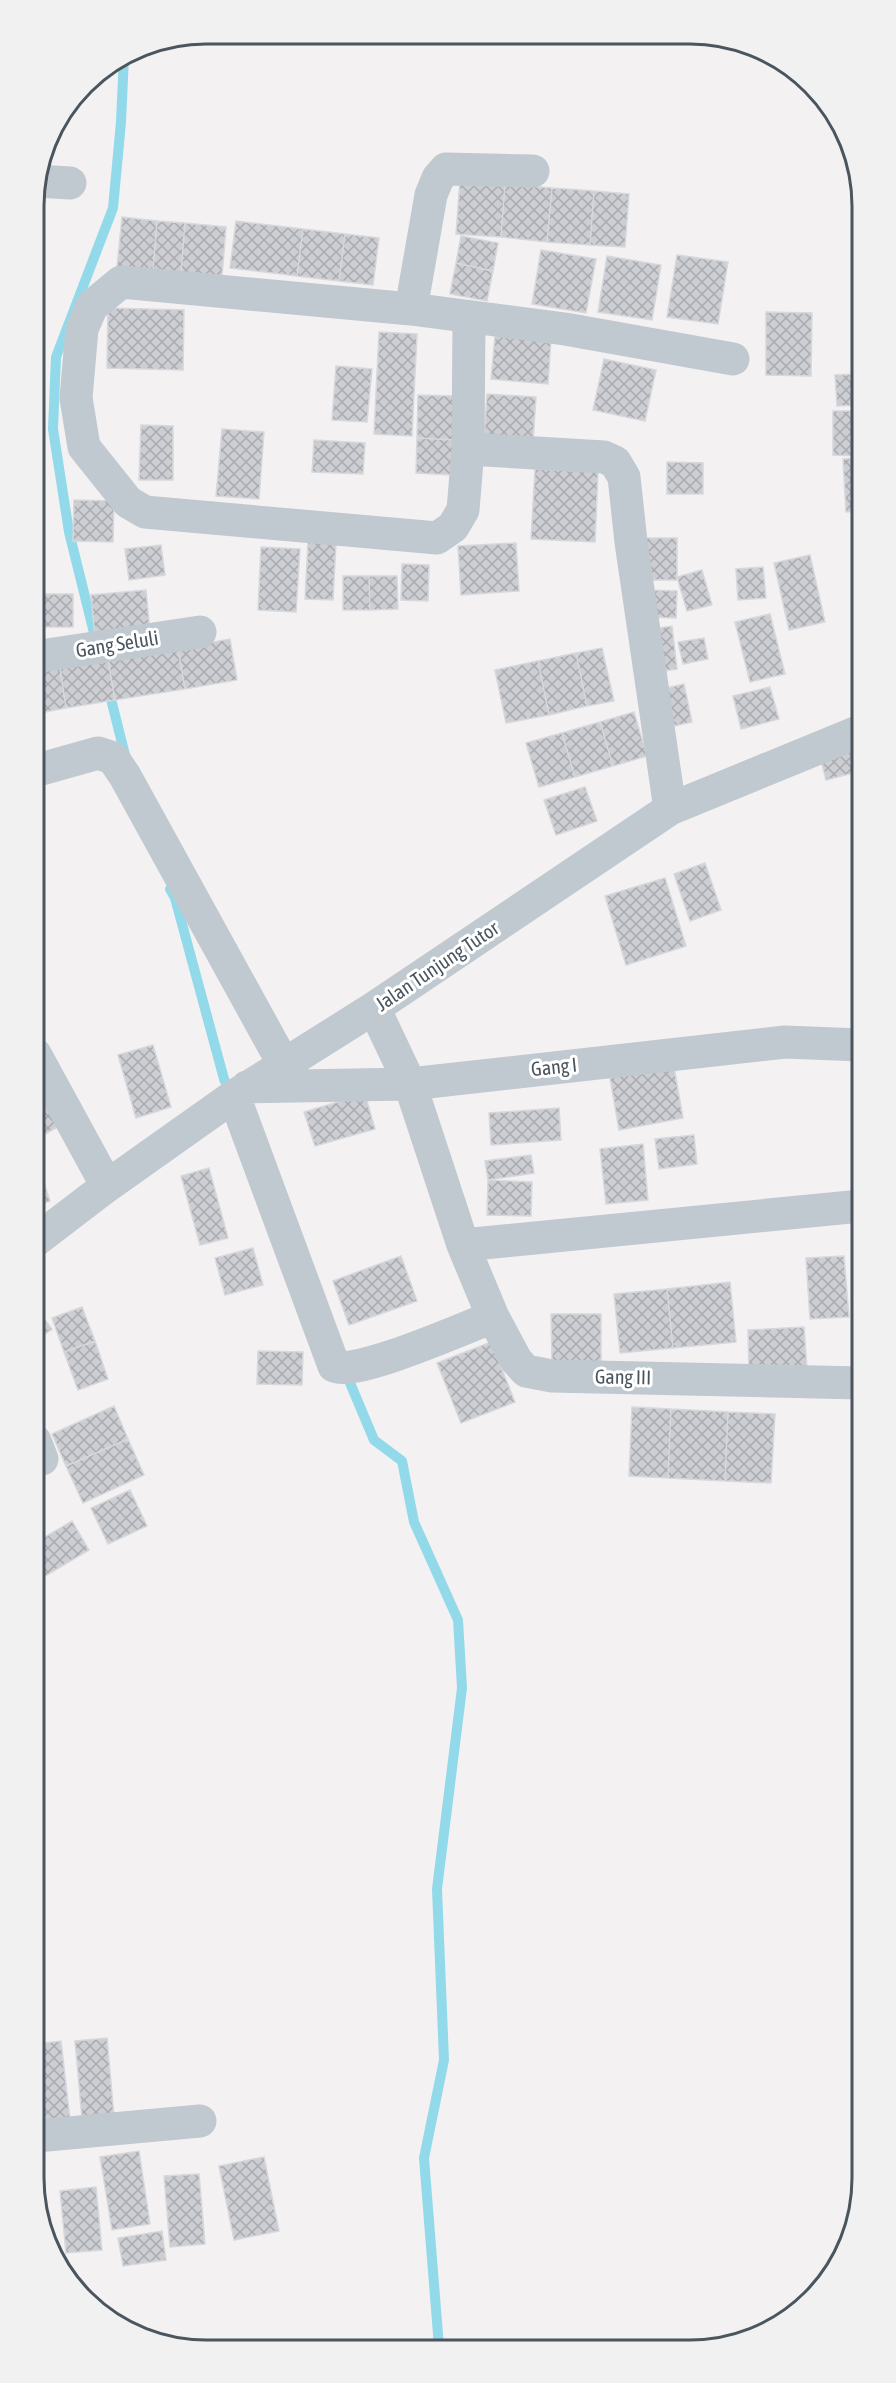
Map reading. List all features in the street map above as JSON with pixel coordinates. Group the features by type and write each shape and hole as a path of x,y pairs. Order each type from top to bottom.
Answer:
{"street":[{"path":"411,309 431,195 438,178 446,169 533,171"},
{"path":"46,182 70,183"},
{"path":"469,316 468,449 463,510 453,527 436,538 145,512 128,502 84,447 76,398 82,329 92,306 121,282 469,316 565,329 733,359"},
{"path":"468,449 604,457 615,462 624,477 631,542 670,809"},
{"name":"Gang Seluli","path":"44,655 200,632"},
{"name":"Jalan Tunjung Tutor","path":"44,1233 240,1091 374,1008 670,809 852,734"},
{"path":"44,768 98,753 113,759 131,786 283,1063"},
{"name":"Gang III","path":"374,1008 410,1084 463,1245 493,1317 516,1360 526,1371 552,1376 852,1383"},
{"name":"Gang I","path":"240,1091 410,1084 785,1042 852,1045"},
{"path":"44,1070 107,1186"},
{"path":"240,1091 334,1366 341,1370 365,1366 493,1317"},
{"path":"463,1245 852,1207"},
{"path":"44,2135 200,2121"}],"building":[{"path":"460,180 505,184 501,237 456,234"},
{"path":"505,184 552,188 547,242 501,237"},
{"path":"552,188 594,191 590,245 547,242"},
{"path":"594,191 629,194 625,247 590,245"},
{"path":"122,217 157,221 153,270 117,267"},
{"path":"157,221 185,223 181,272 153,270"},
{"path":"236,221 303,229 297,276 230,268"},
{"path":"185,223 226,227 222,276 181,272"},
{"path":"303,229 345,234 339,281 297,276"},
{"path":"345,234 379,238 373,285 339,281"},
{"path":"461,236 498,243 493,271 456,263"},
{"path":"541,250 596,259 586,313 532,304"},
{"path":"677,255 728,262 718,324 667,317"},
{"path":"607,256 661,265 652,320 598,312"},
{"path":"456,263 493,271 487,301 450,294"},
{"path":"108,308 184,310 183,370 107,368"},
{"path":"766,312 812,313 811,376 766,375"},
{"path":"379,332 417,334 412,436 374,434"},
{"path":"495,336 551,340 548,384 491,379"},
{"path":"604,359 656,370 645,421 593,410"},
{"path":"336,366 372,369 367,422 332,420"},
{"path":"852,374 852,405 837,406 835,375"},
{"path":"487,394 536,397 533,442 484,439"},
{"path":"418,395 457,396 455,440 417,438"},
{"path":"833,411 852,411 852,456 833,455"},
{"path":"141,425 173,426 173,480 139,480"},
{"path":"222,429 264,432 259,499 216,496"},
{"path":"417,438 455,440 454,475 416,473"},
{"path":"314,440 365,443 363,474 312,472"},
{"path":"852,458 852,512 846,512 843,459"},
{"path":"667,462 703,463 703,494 667,494"},
{"path":"535,469 598,472 595,542 531,539"},
{"path":"74,500 114,501 113,542 73,541"},
{"path":"643,538 677,538 677,580 643,580"},
{"path":"308,541 336,543 333,600 305,599"},
{"path":"516,543 519,591 461,595 458,546"},
{"path":"161,545 165,575 129,580 125,549"},
{"path":"261,547 300,549 296,612 258,610"},
{"path":"810,555 825,622 789,630 774,563"},
{"path":"402,564 429,565 428,601 401,600"},
{"path":"763,567 766,598 738,600 736,569"},
{"path":"702,570 712,605 687,611 677,577"},
{"path":"343,576 369,576 370,610 343,610"},
{"path":"369,576 397,576 398,609 370,610"},
{"path":"146,590 150,631 95,637 91,595"},
{"path":"646,590 677,591 676,618 645,617"},
{"path":"44,594 73,594 73,627 44,627"},
{"path":"770,614 785,674 750,682 735,622"},
{"path":"672,626 677,669 657,672 652,629"},
{"path":"704,638 708,659 683,664 678,642"},
{"path":"230,639 237,680 185,689 178,648"},
{"path":"178,648 185,689 115,700 108,660"},
{"path":"602,648 614,701 587,706 576,653"},
{"path":"576,653 587,706 549,715 538,661"},
{"path":"108,660 115,700 66,708 60,668"},
{"path":"538,661 549,715 506,723 495,670"},
{"path":"60,668 66,708 44,712 44,671"},
{"path":"684,684 692,722 674,726 666,688"},
{"path":"770,687 779,719 741,729 733,696"},
{"path":"634,712 647,756 613,766 600,722"},
{"path":"600,722 613,766 575,777 562,733"},
{"path":"562,733 575,777 539,787 526,743"},
{"path":"852,744 852,773 826,780 819,753"},
{"path":"585,787 597,821 556,835 544,800"},
{"path":"705,863 721,910 690,921 674,874"},
{"path":"665,878 686,946 626,965 605,896"},
{"path":"153,1045 171,1107 136,1118 118,1055"},
{"path":"674,1067 683,1118 619,1130 610,1078"},
{"path":"365,1094 375,1129 315,1146 304,1112"},
{"path":"44,1096 61,1125 44,1135"},
{"path":"559,1108 561,1140 491,1145 489,1113"},
{"path":"694,1135 697,1164 659,1169 655,1139"},
{"path":"643,1144 648,1200 606,1204 600,1149"},
{"path":"531,1155 534,1173 488,1180 485,1161"},
{"path":"209,1168 228,1238 200,1245 181,1176"},
{"path":"488,1180 532,1182 531,1216 487,1215"},
{"path":"44,1183 50,1201 44,1203"},
{"path":"253,1248 263,1285 225,1295 215,1258"},
{"path":"401,1256 417,1301 349,1325 333,1281"},
{"path":"844,1256 849,1317 810,1319 806,1258"},
{"path":"730,1282 736,1342 673,1348 667,1289"},
{"path":"667,1289 673,1348 620,1353 614,1294"},
{"path":"82,1307 95,1341 64,1352 52,1318"},
{"path":"551,1314 601,1314 601,1363 552,1362"},
{"path":"44,1319 52,1329 44,1335"},
{"path":"804,1327 807,1369 749,1372 748,1330"},
{"path":"95,1341 108,1379 78,1390 64,1352"},
{"path":"491,1342 515,1402 461,1423 437,1363"},
{"path":"258,1351 303,1352 302,1385 257,1384"},
{"path":"114,1406 128,1439 66,1466 52,1434"},
{"path":"632,1407 671,1409 668,1478 629,1476"},
{"path":"671,1409 728,1412 725,1481 668,1478"},
{"path":"728,1412 775,1414 771,1483 725,1481"},
{"path":"128,1439 144,1475 83,1503 66,1466"},
{"path":"130,1490 147,1526 108,1544 91,1508"},
{"path":"72,1521 89,1550 44,1577 44,1538"},
{"path":"107,2038 114,2116 82,2119 75,2041"},
{"path":"61,2041 70,2119 44,2122 44,2043"},
{"path":"139,2151 150,2224 112,2230 100,2157"},
{"path":"264,2157 279,2231 234,2240 219,2166"},
{"path":"199,2174 205,2244 170,2247 164,2176"},
{"path":"96,2187 102,2250 66,2253 60,2191"},
{"path":"162,2231 166,2260 123,2266 118,2238"}],"waterway":[{"path":"97,645 69,532 53,429 56,357 113,208 124,65"},
{"path":"108,687 126,759"},
{"path":"170,889 175,898 224,1079 230,1093"},
{"path":"345,1371 374,1440 402,1461 414,1522 458,1620 462,1688 437,1889 444,2060 424,2158 438,2340"}]}
